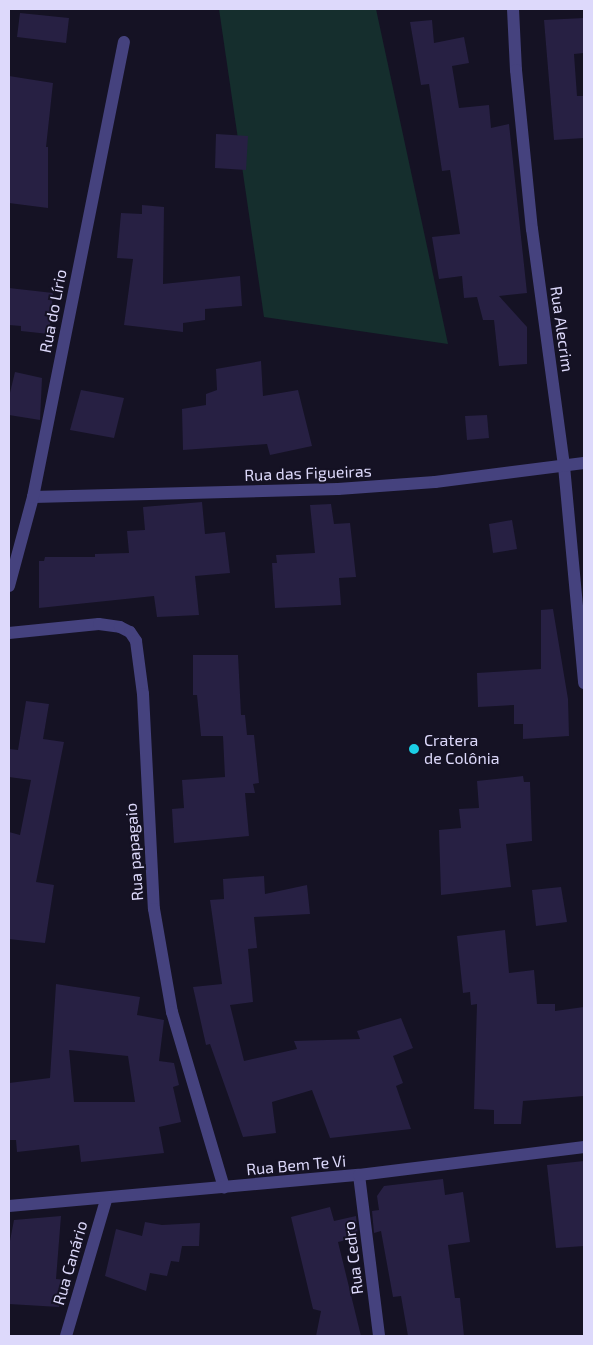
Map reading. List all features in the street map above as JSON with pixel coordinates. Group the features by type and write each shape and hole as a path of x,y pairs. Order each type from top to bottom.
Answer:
{"street":[{"name":"Rua Alecrim","path":"513,9 532,229 564,466 584,683"},
{"name":"Rua do Lírio","path":"9,586 32,498 124,42"},
{"name":"Rua das Figueiras","path":"32,498 338,489 435,482 584,463"},
{"name":"Rua papagaio","path":"9,633 99,624 120,627 130,632 136,641 143,694 154,909 172,1012 224,1187"},
{"name":"Rua Bem Te Vi","path":"9,1206 106,1200 224,1187 359,1176 584,1147"},
{"name":"Rua Cedro","path":"359,1176 379,1336"},
{"name":"Rua Canário","path":"66,1336 106,1200"}],"green space":[{"path":"219,9 376,9 448,344 264,317"}],"building":[{"path":"20,13 69,18 66,43 17,37"},
{"path":"584,18 584,53 574,54 577,96 584,96 584,138 554,140 544,20"},
{"path":"432,20 434,43 464,37 469,63 452,66 459,108 489,105 491,128 509,124 527,293 499,296 527,327 527,364 499,366 494,320 483,320 477,297 464,298 462,276 439,279 432,237 460,234 450,170 442,171 429,84 421,85 410,22"},
{"path":"9,76 53,83 46,147 48,147 48,208 9,203"},
{"path":"216,134 248,136 246,170 215,168"},
{"path":"142,205 164,207 163,284 240,276 242,306 205,309 205,320 183,323 183,332 124,325 133,259 117,258 121,213 142,214"},
{"path":"9,288 53,293 49,334 21,331 21,326 9,325"},
{"path":"261,361 263,396 298,390 312,446 270,455 267,444 183,450 182,409 206,405 206,394 217,390 216,369"},
{"path":"15,372 42,378 40,420 9,415 9,397"},
{"path":"81,390 124,398 114,438 70,430"},
{"path":"487,415 489,438 467,440 465,416"},
{"path":"202,502 205,534 225,532 230,573 195,576 199,615 157,617 154,596 39,608 39,561 44,561 45,557 95,557 95,554 129,553 127,531 145,530 143,507"},
{"path":"331,504 334,524 350,523 356,577 339,578 341,605 275,608 272,563 277,563 276,555 315,553 310,505"},
{"path":"512,520 517,549 493,553 489,524"},
{"path":"553,609 568,699 569,736 523,739 523,724 514,724 514,705 478,707 477,673 541,669 541,610"},
{"path":"193,655 238,655 241,715 245,715 247,735 254,735 259,783 253,784 255,793 245,793 249,836 174,843 172,809 184,808 182,780 225,777 223,736 201,736 197,695 193,695"},
{"path":"26,701 49,704 43,739 64,742 36,882 54,885 45,943 9,939 9,832 20,835 31,780 9,777 9,749 18,750"},
{"path":"523,776 524,782 530,782 532,841 506,844 511,887 441,895 439,830 461,828 459,809 479,808 477,781"},
{"path":"264,876 265,894 307,885 310,914 254,917 257,948 248,949 253,1002 230,1005 244,1061 297,1049 294,1041 360,1039 357,1031 401,1018 413,1048 393,1056 403,1083 396,1086 411,1129 330,1138 312,1090 272,1102 276,1133 243,1137 210,1044 206,1045 193,987 222,984 210,900 224,899 223,879"},
{"path":"561,887 567,922 536,926 532,890"},
{"path":"505,930 509,973 534,970 537,1004 555,1004 555,1011 584,1007 584,1096 523,1101 521,1124 494,1124 494,1110 474,1109 477,1004 471,1005 470,992 463,993 457,936"},
{"path":"56,984 140,997 137,1015 164,1020 159,1061 174,1063 179,1085 173,1087 181,1122 159,1127 164,1153 81,1162 79,1145 17,1152 16,1140 9,1140 9,1083 50,1078","holes":["69,1050 128,1056 135,1102 74,1102"]},
{"path":"584,1161 584,1246 556,1248 547,1165"},
{"path":"443,1179 445,1195 463,1192 470,1242 448,1245 455,1298 460,1298 464,1336 408,1336 401,1296 393,1297 381,1231 374,1233 372,1211 379,1210 377,1196 384,1186"},
{"path":"330,1207 334,1221 356,1216 358,1237 338,1242 361,1336 316,1336 321,1311 313,1309 291,1217"},
{"path":"61,1216 56,1279 66,1280 59,1307 9,1304 9,1246 14,1220"},
{"path":"145,1222 162,1225 200,1223 199,1246 182,1246 179,1262 171,1261 167,1276 150,1273 146,1291 105,1276 116,1229 142,1236"}],"place":[{"name":"Cratera de Colônia","path":"414,749"}]}
